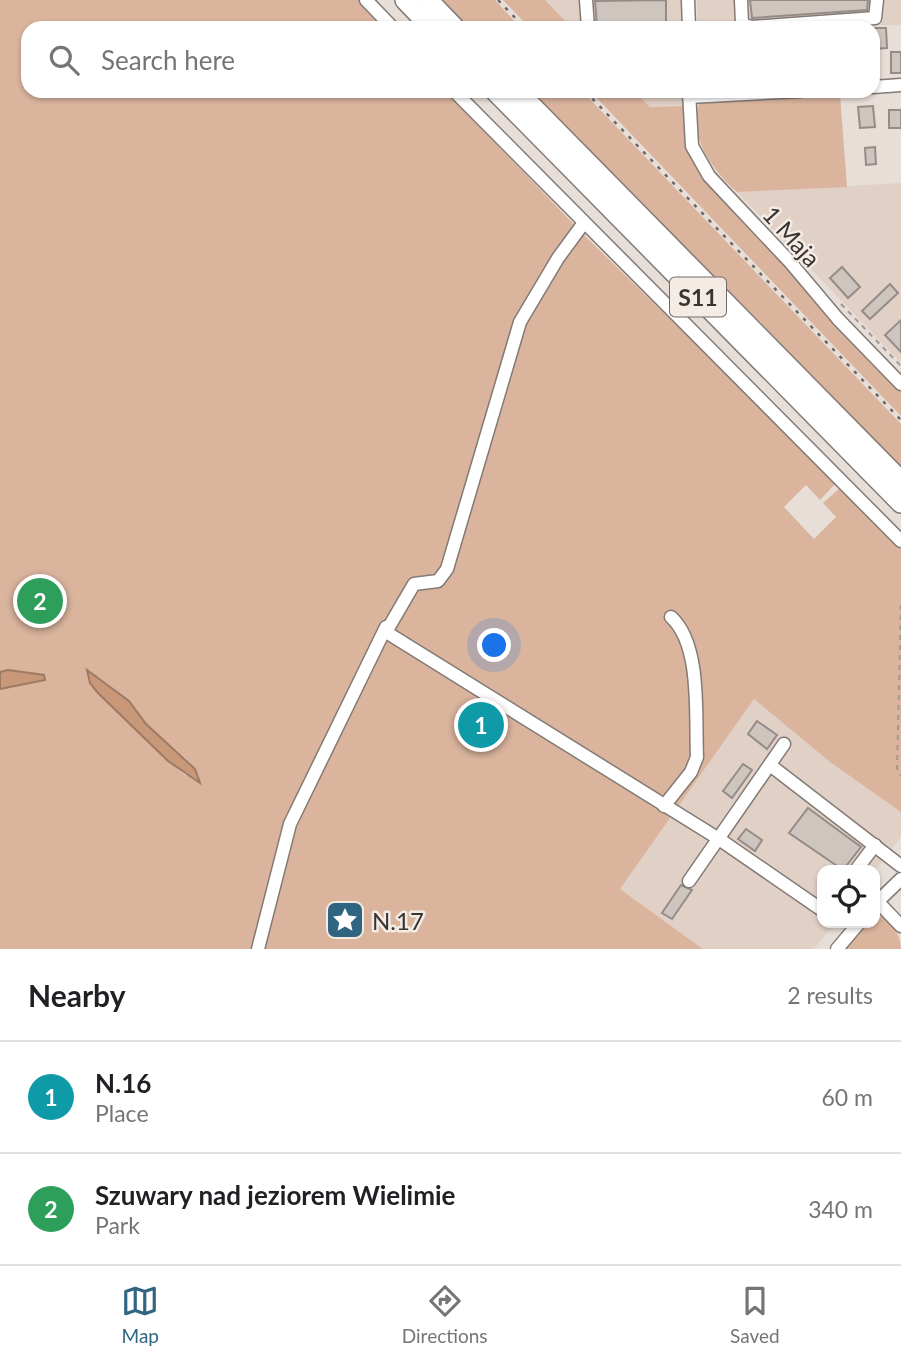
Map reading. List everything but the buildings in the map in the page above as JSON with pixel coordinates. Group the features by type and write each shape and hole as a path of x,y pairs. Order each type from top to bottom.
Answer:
{"highway":[{"path":"405,0 425,21"},
{"path":"428,0 448,21"},
{"name":"S11","path":"502,98 901,503"},
{"name":"S11","path":"524,98 901,481"}],"street":[{"path":"366,0 386,21"},
{"path":"586,0 588,21"},
{"path":"688,0 689,21"},
{"path":"741,0 743,21"},
{"path":"834,21 875,18 878,16 877,0"},
{"path":"880,86 901,85"},
{"path":"461,98 583,224 901,541"},
{"name":"1 Maja","path":"689,98 692,146 709,176 790,262 838,319 899,374"},
{"path":"258,949 290,824 386,627 414,584 438,581 447,569 520,322 558,258 583,224"},
{"path":"664,806 691,772 697,757 691,657 685,633 671,617"},
{"path":"386,627 387,636 719,839 817,907"},
{"path":"689,881 784,744"},
{"path":"770,765 899,861"},
{"path":"860,865 875,845"},
{"path":"880,898 901,879"},
{"path":"880,906 901,926"},
{"path":"837,949 855,928"}],"path":[{"path":"835,299 899,374"},
{"path":"901,605 897,760 901,776"}],"shaded area":[{"path":"0,0 360,0 380,21 21,21 21,98 452,98 587,238 837,482 820,500 806,485 784,507 814,539 836,517 823,503 841,487 901,549 901,812 830,762 754,699 620,889 703,949 0,949","holes":["88,670 129,701 146,724 186,759 199,776 185,775 168,761 98,693"]},
{"path":"439,0 495,0 514,21 460,21"},
{"path":"503,0 545,0 565,21 523,21"},
{"path":"545,0 684,0 684,21 565,21"},
{"path":"697,0 901,0 901,25 880,25 880,21 698,21"},
{"path":"535,98 589,98 901,424 901,469"},
{"path":"597,98 641,98 650,107 684,106 686,148 696,167 901,391 901,416"},
{"path":"641,98 684,98 684,106 650,107"},
{"path":"840,98 847,187 737,192 711,163 699,139 696,127 700,102"},
{"path":"901,183 901,363 737,192"},
{"path":"8,670 44,675 45,680 0,689 0,672"},
{"path":"87,670 129,701 146,724 195,769 200,783 168,761 98,693 90,683"},
{"path":"754,699 830,762 901,812 901,837 880,865 817,865 817,928 831,928 814,949 703,949 620,889"},
{"path":"880,917 894,928 901,949 842,949 857,928 880,928"}],"railway":[{"path":"498,0 518,21"},
{"path":"592,98 901,420"}],"place":[{"name":"Szuwary nad jeziorem Wielimie","path":"40,601"},
{"name":"N.16","path":"481,725"},
{"name":"N.17","path":"345,920"}]}
